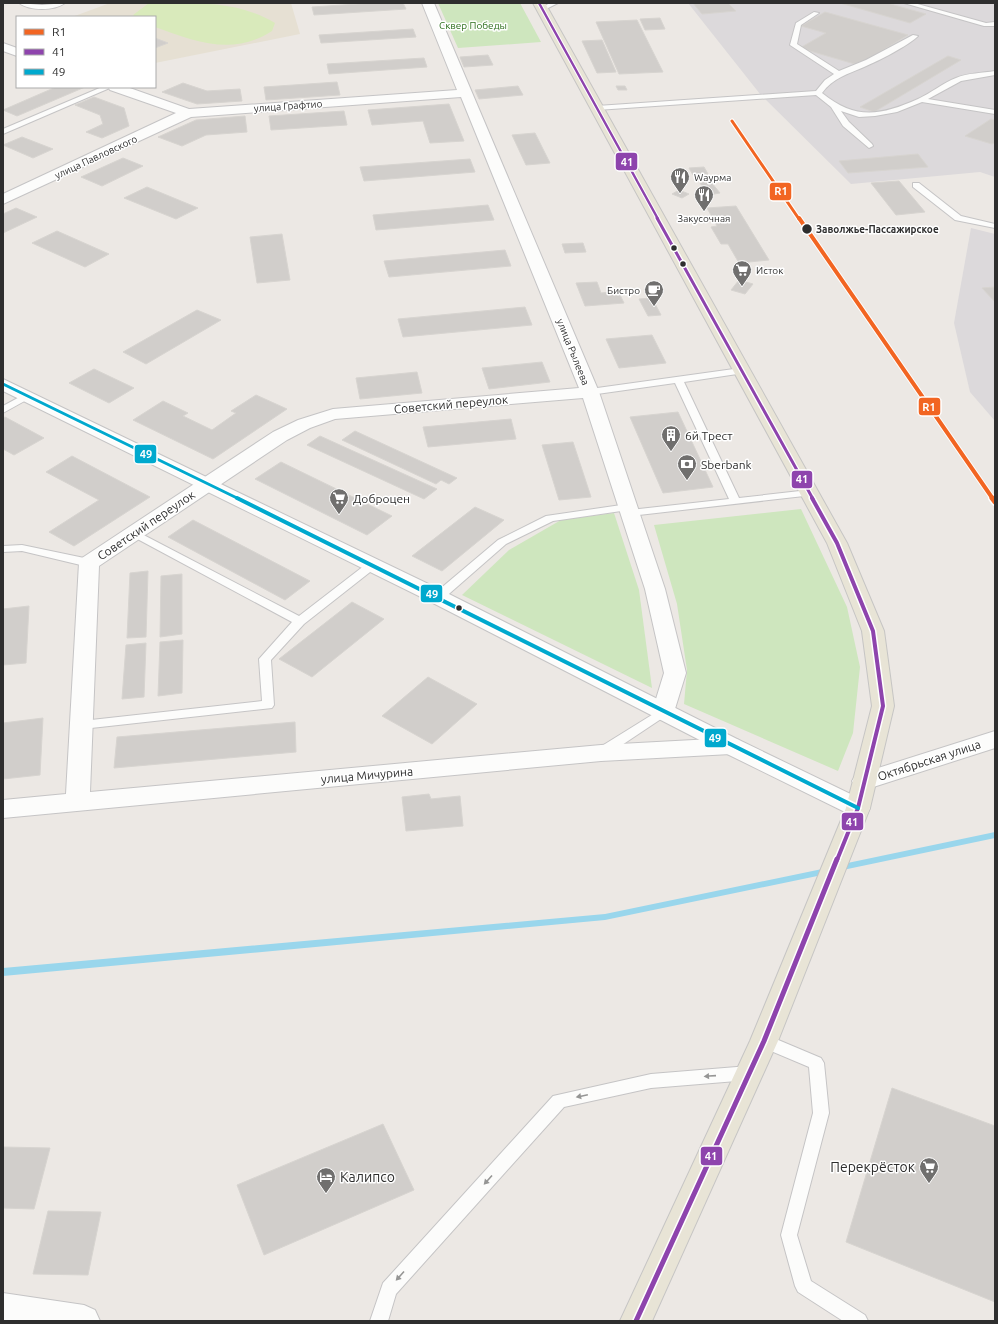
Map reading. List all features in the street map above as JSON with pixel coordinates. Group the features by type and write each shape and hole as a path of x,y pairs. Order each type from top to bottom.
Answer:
{"main road":[{"path":"541,6 837,543 873,631 883,706 858,808 764,1041 636,1321"}],"street":[{"name":"улица Рылеева","path":"428,3 590,392 629,510 655,589 675,673 662,712"},
{"name":"улица Графтио","path":"118,88 188,113 465,93"},
{"name":"улица Павловского","path":"3,200 188,113"},
{"path":"3,384 372,565 662,712 858,808"},
{"name":"Советский переулок","path":"78,802 89,563 280,436 304,424 333,414 590,392"},
{"name":"Октябрьская улица","path":"864,781 995,739"},
{"name":"улица Мичурина","path":"3,809 600,753 731,746"},
{"path":"3,1309 84,1321"}],"lane":[{"path":"22,3 36,7 49,8 62,3"},
{"path":"541,6 555,3"},
{"path":"907,3 986,25 995,24"},
{"path":"816,14 798,24 793,45 837,74"},
{"path":"818,93 823,85 837,74 862,65 915,36"},
{"path":"834,106 859,114 875,114 894,110 921,100 959,79 995,72"},
{"path":"3,132 106,88"},
{"path":"597,108 818,93 834,106 846,124 869,146"},
{"path":"921,100 995,112"},
{"path":"916,185 958,218 995,226"},
{"path":"590,392 741,371"},
{"path":"678,380 735,501"},
{"path":"3,410 27,396"},
{"path":"438,598 502,542 550,518 809,493"},
{"path":"134,533 300,621"},
{"path":"3,549 22,548 89,563"},
{"path":"82,725 268,705 265,659 300,621 372,565"},
{"path":"600,753 662,712"},
{"path":"764,1041 816,1063 821,1113 789,1235 804,1286 859,1321"},
{"path":"379,1321 389,1289 558,1101 651,1081 749,1073"}],"shaded area":[{"path":"110,3 291,3 300,34 156,63 156,16 75,16"},
{"path":"688,3 995,3 995,177 980,172 851,184 760,94"},
{"path":"971,228 995,234 995,421 970,392 954,323"}],"green space":[{"path":"149,3 197,3 214,4 245,10 275,23 272,31 257,39 228,45 199,41 156,27 156,16 133,15"},
{"name":"Сквер Победы","path":"438,3 520,3 541,42 458,48"},
{"path":"801,509 847,607 860,667 853,733 838,771 684,704 687,670 677,604 654,525"},
{"path":"614,513 639,590 652,688 462,595 509,550 561,520"}],"building":[{"path":"373,3 403,3 406,9 314,15 312,7"},
{"path":"693,3 728,3 736,11 702,14"},
{"path":"840,3 887,3 926,14 910,23"},
{"path":"825,12 908,35 858,65 800,48 826,33 801,26"},
{"path":"660,18 665,29 645,30 640,19"},
{"path":"637,20 663,72 619,74 596,22"},
{"path":"413,29 416,37 321,43 319,35"},
{"path":"156,38 168,43 156,48"},
{"path":"602,40 616,72 597,73 582,41"},
{"path":"488,55 493,65 464,67 460,57"},
{"path":"948,56 961,60 874,112 860,107"},
{"path":"424,58 427,67 329,74 327,64"},
{"path":"337,82 340,95 266,100 264,87"},
{"path":"183,83 207,91 240,89 242,101 197,104 162,92"},
{"path":"518,86 523,95 479,99 475,90"},
{"path":"616,86 625,86 627,90 618,90"},
{"path":"54,88 83,88 17,116 3,110"},
{"path":"94,97 124,108 129,126 102,138 86,132 103,124 100,115 75,105"},
{"path":"449,104 464,141 430,143 423,121 372,125 368,110"},
{"path":"344,111 347,125 271,130 269,116"},
{"path":"245,116 247,132 206,135 182,146 158,137 196,120"},
{"path":"991,119 995,120 995,143 992,144 965,136"},
{"path":"535,133 550,163 526,165 512,135"},
{"path":"22,137 53,149 33,158 3,145"},
{"path":"918,154 928,167 848,173 839,161"},
{"path":"123,158 143,166 102,186 81,177"},
{"path":"470,159 475,172 364,181 360,167"},
{"path":"704,167 708,174 693,175 689,168"},
{"path":"899,181 925,212 896,215 871,183"},
{"path":"711,182 720,193 708,195 700,183"},
{"path":"147,187 198,208 176,219 124,198"},
{"name":"Wаурма","path":"679,190 689,194 682,198 672,194"},
{"path":"488,205 494,220 376,230 373,215"},
{"path":"736,206 769,260 739,263 728,244 721,244 711,227 717,226 707,208"},
{"path":"16,208 37,217 3,233 3,214"},
{"path":"57,231 109,254 85,267 32,243"},
{"path":"282,234 290,280 257,283 250,237"},
{"path":"583,243 586,252 565,253 562,244"},
{"path":"505,250 511,266 389,277 384,261"},
{"name":"Исток","path":"739,280 753,284 745,294 731,290"},
{"path":"597,282 601,293 618,291 624,303 585,306 576,283"},
{"path":"995,287 995,302 982,288"},
{"path":"652,298 661,315 648,316 639,299"},
{"path":"525,307 532,325 403,337 398,319"},
{"path":"197,310 221,320 146,364 123,352"},
{"path":"652,335 666,363 619,368 606,339"},
{"path":"542,362 550,382 489,389 482,368"},
{"path":"94,369 134,388 109,403 69,383"},
{"path":"417,372 422,393 360,399 356,378"},
{"path":"256,395 287,409 213,459 133,420 163,401 188,413 183,416 212,430 236,413 231,411"},
{"name":"6й Трест","path":"678,412 713,487 663,493 630,417"},
{"path":"5,417 44,438 14,455 3,449 3,418"},
{"path":"511,419 516,439 428,447 423,427"},
{"path":"355,431 457,478 449,484 441,480 436,484 342,440"},
{"path":"320,436 437,489 424,499 307,445"},
{"path":"573,442 591,497 559,500 542,445"},
{"path":"72,456 150,497 74,546 49,532 99,500 46,472"},
{"path":"281,462 392,516 367,535 255,479"},
{"path":"475,507 504,520 442,571 412,556"},
{"path":"193,520 310,581 285,600 168,537"},
{"path":"148,571 146,637 127,638 130,573"},
{"path":"182,574 182,634 160,637 161,576"},
{"path":"352,602 384,619 312,677 279,659"},
{"path":"29,606 26,663 3,665 3,609"},
{"path":"183,640 182,693 158,696 160,642"},
{"path":"146,643 144,697 122,699 126,645"},
{"path":"428,677 477,704 432,744 382,716"},
{"path":"43,718 40,775 3,779 3,723"},
{"path":"295,722 296,752 114,768 117,737"},
{"path":"429,794 431,799 460,796 463,826 406,831 402,797"},
{"name":"Перекрёсток","path":"892,1088 995,1126 995,1302 846,1242"},
{"path":"383,1124 414,1190 264,1255 237,1185"},
{"path":"3,1147 50,1148 34,1209 3,1208"},
{"path":"48,1211 101,1212 88,1275 33,1274"}],"waterway":[{"path":"838,868 995,835"},
{"path":"3,972 605,917 827,871"}],"railway":[{"path":"732,121 800,219"},
{"path":"799,218 806,228"}],"transit line":[{"name":"41","path":"539,3 837,543 873,631 883,706 858,808 764,1041 636,1321"},
{"name":"R1","path":"732,121 995,502"},
{"name":"49","path":"3,384 438,597 731,746 858,808"}],"place":[{"name":"Wаурма","path":"680,194"},
{"name":"Закусочная","path":"704,212"},
{"name":"Заволжье-Пассажирское","path":"807,229"},
{"name":"Исток","path":"742,287"},
{"name":"Бистро","path":"654,307"},
{"name":"6й Трест","path":"671,452"},
{"name":"Sberbank","path":"687,481"},
{"name":"Доброцен","path":"339,515"},
{"name":"Перекрёсток","path":"929,1184"},
{"name":"Калипсо","path":"326,1194"}]}
